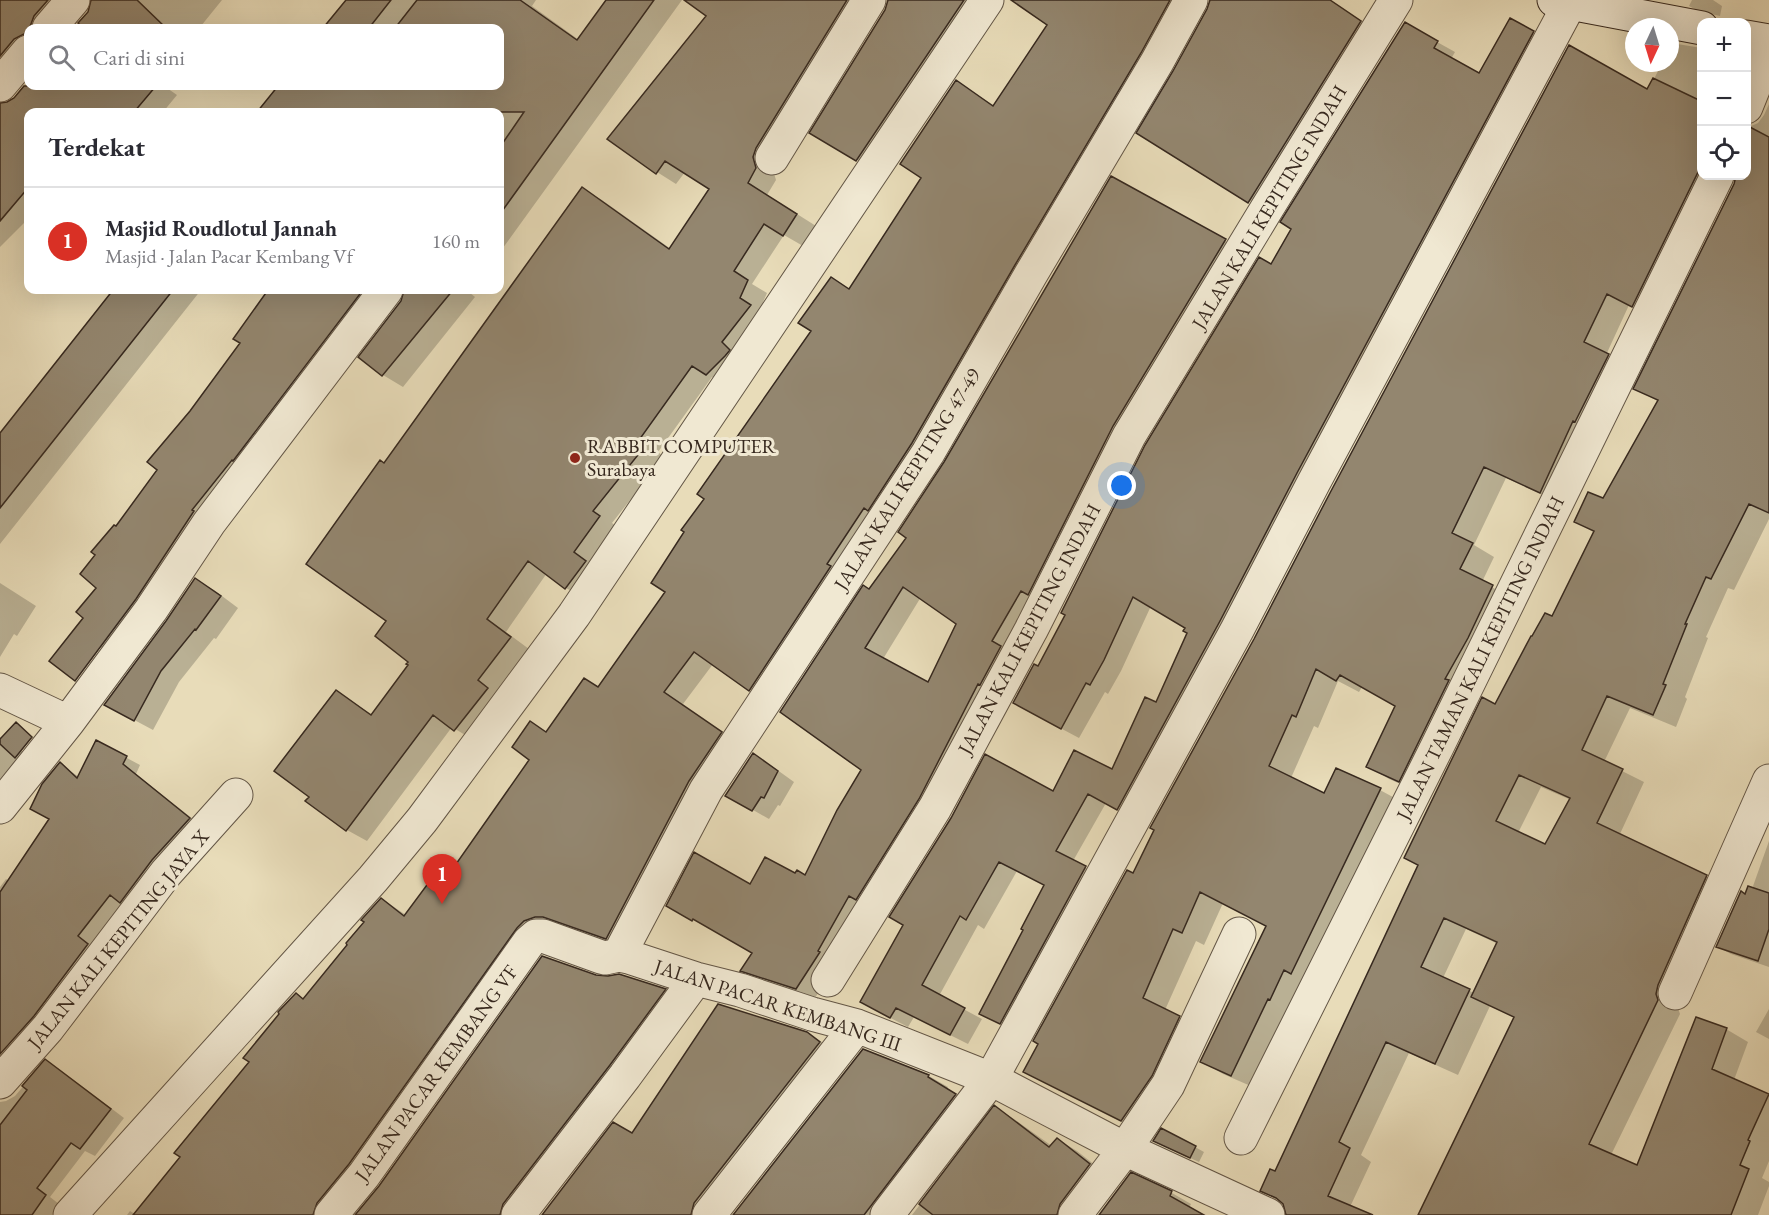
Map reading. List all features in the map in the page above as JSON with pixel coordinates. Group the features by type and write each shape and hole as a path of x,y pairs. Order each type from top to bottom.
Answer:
{"street":[{"path":"52,24 73,0"},
{"path":"772,158 869,0"},
{"path":"70,1215 373,879 422,820 574,615 987,0"},
{"name":"JALAN KALI KEPITING 47-49","path":"619,955 706,790 928,453 1191,0"},
{"name":"JALAN KALI KEPITING INDAH","path":"828,980 934,808 1031,630 1129,436 1396,0"},
{"path":"887,1215 991,1078 1237,630 1562,2 1697,27"},
{"path":"1751,38 1769,41"},
{"path":"1751,95 1769,50"},
{"path":"0,85 24,57"},
{"name":"JALAN TAMAN KALI KEPITING INDAH","path":"1241,1138 1442,736 1715,180"},
{"path":"0,807 68,722 151,610 209,522 383,294"},
{"path":"0,690 68,722"},
{"path":"1675,993 1769,781"},
{"name":"JALAN KALI KEPITING JAYA X","path":"0,1082 48,1028 166,873 236,795"},
{"path":"1075,1215 1125,1149 1168,1085 1239,934"},
{"name":"JALAN PACAR KEMBANG VF","path":"331,1215 364,1175 529,942 536,936 543,936"},
{"name":"JALAN PACAR KEMBANG III","path":"543,936 601,957 619,955 857,1026 991,1078 1125,1149 1268,1215"},
{"path":"518,1215 696,979"},
{"path":"709,1215 857,1026"}],"building":[{"path":"0,0 48,0 34,16 31,24 24,24 24,34 14,39 0,56"},
{"path":"91,0 137,0 162,24 79,24 88,12"},
{"path":"346,0 391,0 372,24 326,24"},
{"path":"417,0 520,0 577,40 606,0 654,0 504,208 504,141 524,112 504,112 504,108 260,108 275,90 504,90 504,24 398,24"},
{"path":"684,0 847,0 756,148 753,157 756,168 748,183 797,214 783,236 764,224 734,271 748,280 740,298 751,305 722,342 730,350 706,375 692,366 639,440 646,445 593,511 600,516 574,552 586,561 565,589 528,561 487,619 511,637 478,680 488,688 454,731 433,715 346,831 305,801 309,797 274,771 336,690 371,715 408,662 375,636 386,621 306,564 380,460 384,463 582,187 669,249 709,189 665,161 656,174 607,139 706,16"},
{"path":"888,0 964,0 856,161 809,133 885,10"},
{"path":"1011,0 1170,0 912,443 868,511 864,508 827,564 831,566 749,691 694,652 664,692 722,732 689,781 606,939 543,917 524,921 349,1164 317,1203 313,1215 133,1215 180,1157 174,1153 249,1062 243,1058 279,1014 278,1012 296,993 303,999 364,922 361,920 381,898 404,916 438,870 447,877 529,760 512,747 530,721 546,732 584,678 598,687 665,592 651,583 684,532 681,530 704,499 697,494 811,331 798,323 831,277 849,289 921,178 900,164 956,80 993,106 1047,25"},
{"path":"1210,0 1330,0 1361,21 1248,203 1136,133 1173,71"},
{"path":"1510,18 1534,31 1117,810 1088,794 1056,851 1086,866 1000,1024 979,1014 1044,885 999,862 966,920 960,916 922,985 965,1008 950,1035 896,1008 890,1018 860,1002 903,925 889,917 951,818 985,754 1053,791 1074,750 1112,769 1145,697 1156,702 1187,633 1183,631 1185,628 1133,597 1104,660 1090,685 1086,683 1061,729 1013,703 1034,664 1038,666 1065,615 1061,613 1145,445 1259,257 1271,264 1291,229 1280,222 1405,22 1438,41 1434,48 1479,73"},
{"path":"1569,45 1647,89 1653,78 1697,99 1697,174 1632,307 1607,294 1584,342 1609,354 1575,422 1573,421 1540,493 1484,467 1452,533 1473,543 1460,569 1493,585 1468,638 1445,679 1449,680 1399,782 1366,767 1395,706 1340,675 1336,681 1316,669 1296,717 1292,715 1269,766 1324,793 1336,768 1381,788 1291,974 1284,970 1231,1076 1200,1062 1266,926 1200,892 1182,933 1173,929 1143,998 1180,1016 1152,1076 1121,1121 1023,1072 1038,1044 1033,1041 1127,870 1133,873 1154,830 1150,828 1254,639"},
{"path":"24,86 24,90 153,90 137,108 24,108 24,193 0,221 0,103 14,98"},
{"path":"1751,128 1769,137 1769,513 1749,504 1711,579 1706,577 1685,624 1687,624 1663,684 1666,685 1653,715 1607,696 1582,750 1623,769 1597,823 1707,875 1658,985 1656,994 1658,1000 1589,1144 1637,1165 1696,1017 1727,1028 1712,1069 1769,1094 1748,1140 1750,1141 1740,1165 1749,1169 1731,1215 1418,1215 1514,1017 1471,997 1497,942 1444,918 1421,967 1470,989 1435,1064 1386,1042 1339,1142 1350,1148 1328,1196 1373,1215 1286,1215 1283,1204 1260,1191 1270,1169 1275,1171 1418,865 1404,858 1482,697 1495,704 1545,613 1552,616 1594,531 1574,522 1588,492 1603,498 1658,400 1633,389 1735,180 1751,180","holes":["1519,775 1570,798 1545,844 1496,821"]},
{"path":"1111,176 1226,239 1113,426 1028,595 1021,591 992,641 1001,646 980,685 978,684 919,799 856,900 849,896 818,951 820,952 796,989 740,971 752,953 666,906 694,852 750,884 765,857 795,873 797,870 805,875 837,810 861,770 780,712 863,585 869,589 906,538 898,532 944,462","holes":["903,587 956,624 928,682 865,648"]},
{"path":"110,294 170,294 0,508 0,433"},
{"path":"265,294 360,294 233,461 192,510 194,511 136,599 75,681 49,661 83,618 76,612 96,588 80,574 95,555 91,552 114,525 116,526 157,470 147,462 190,411 240,343 233,339"},
{"path":"403,294 450,294 382,376 358,357 401,301"},
{"path":"195,578 221,596 161,671 134,721 104,705 166,621"},
{"path":"16,722 32,737 15,758 0,744 0,739"},
{"path":"96,740 127,756 123,764 190,818 152,860 120,903 110,895 78,936 88,944 34,1016 0,1054 0,892 49,819 30,809 42,784 60,762 77,778"},
{"path":"753,753 778,771 764,798 761,797 752,811 725,796"},
{"path":"1748,886 1769,893 1769,929 1758,961 1716,947 1741,891 1745,894"},
{"path":"542,956 596,975 619,974 666,989 503,1204 500,1215 355,1215 379,1186"},
{"path":"718,1004 807,1032 820,1042 694,1203 691,1215 542,1215 613,1122 632,1133"},
{"path":"863,1049 929,1075 928,1077 956,1094 864,1215 733,1215"},
{"path":"45,1059 111,1109 80,1149 71,1143 37,1188 46,1195 32,1215 0,1215 0,1125 27,1090 22,1086"},
{"path":"994,1105 1049,1147 1057,1138 1090,1164 1060,1204 1057,1215 933,1215 919,1204"},
{"path":"1161,1128 1196,1146 1190,1158 1153,1141"},
{"path":"1131,1172 1172,1191 1170,1196 1204,1215 1099,1215"}],"place":[{"name":"RABBIT COMPUTER Surabaya","path":"575,458"},
{"name":"Masjid Roudlotul Jannah","path":"442,904"}]}
